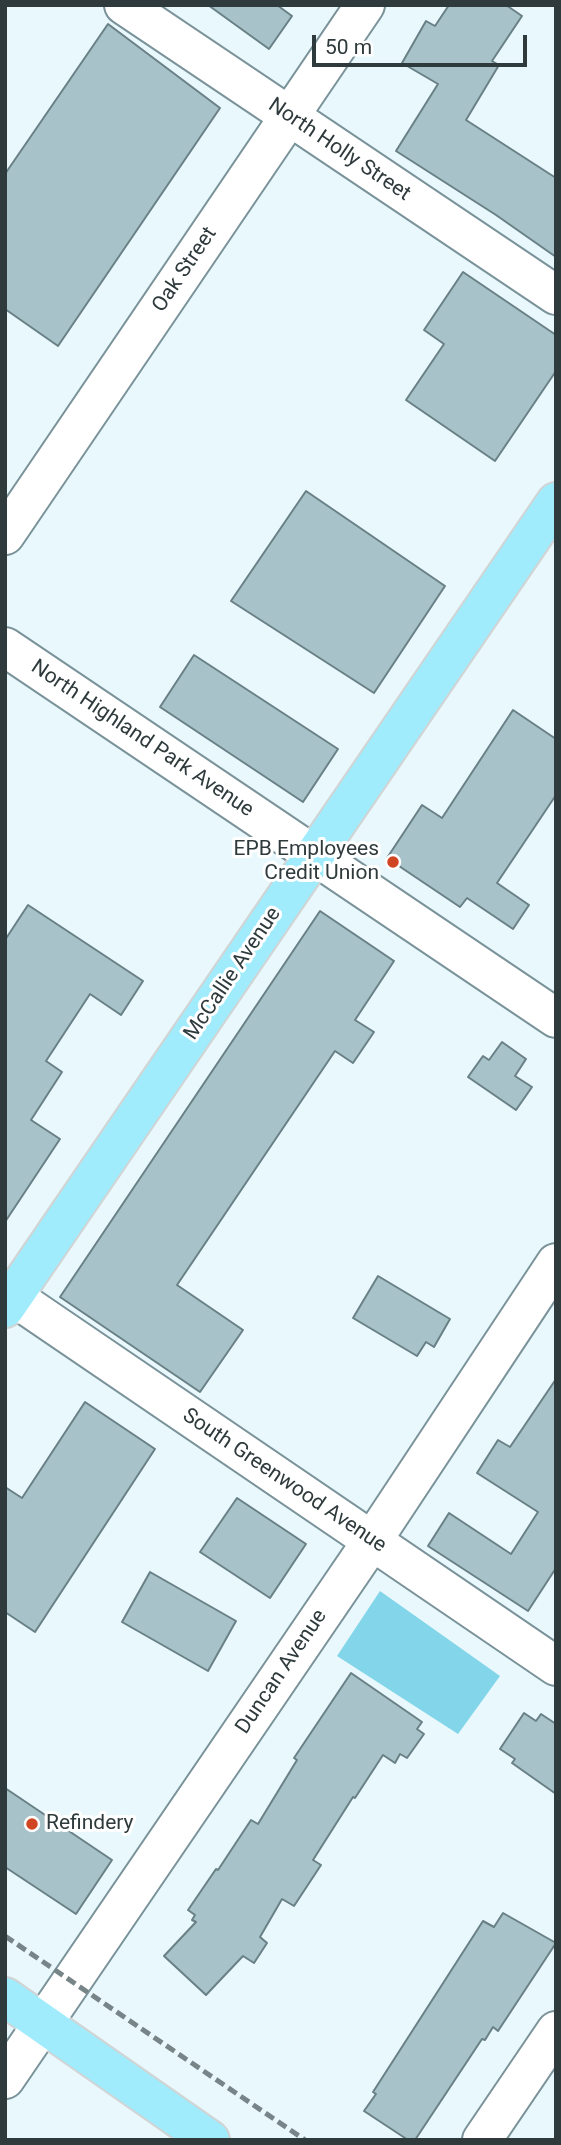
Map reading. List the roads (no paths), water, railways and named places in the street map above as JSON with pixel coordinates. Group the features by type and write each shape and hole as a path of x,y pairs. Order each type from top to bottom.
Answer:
{"main road":[{"name":"McCallie Avenue","path":"8,1298 556,502"},
{"path":"5,1997 210,2140"}],"street":[{"name":"North Holly Street","path":"124,5 556,295"},
{"name":"Oak Street","path":"5,536 365,5"},
{"name":"North Highland Park Avenue","path":"5,647 556,1018"},
{"name":"Duncan Avenue","path":"5,2079 372,1541 556,1264"},
{"name":"South Greenwood Avenue","path":"8,1298 556,1665"},
{"path":"482,2140 556,2031"}],"railway":[{"path":"5,1936 305,2140"}],"place":[{"name":"EPB Employees Credit Union","path":"393,862"},
{"name":"Refindery","path":"32,1824"}]}
